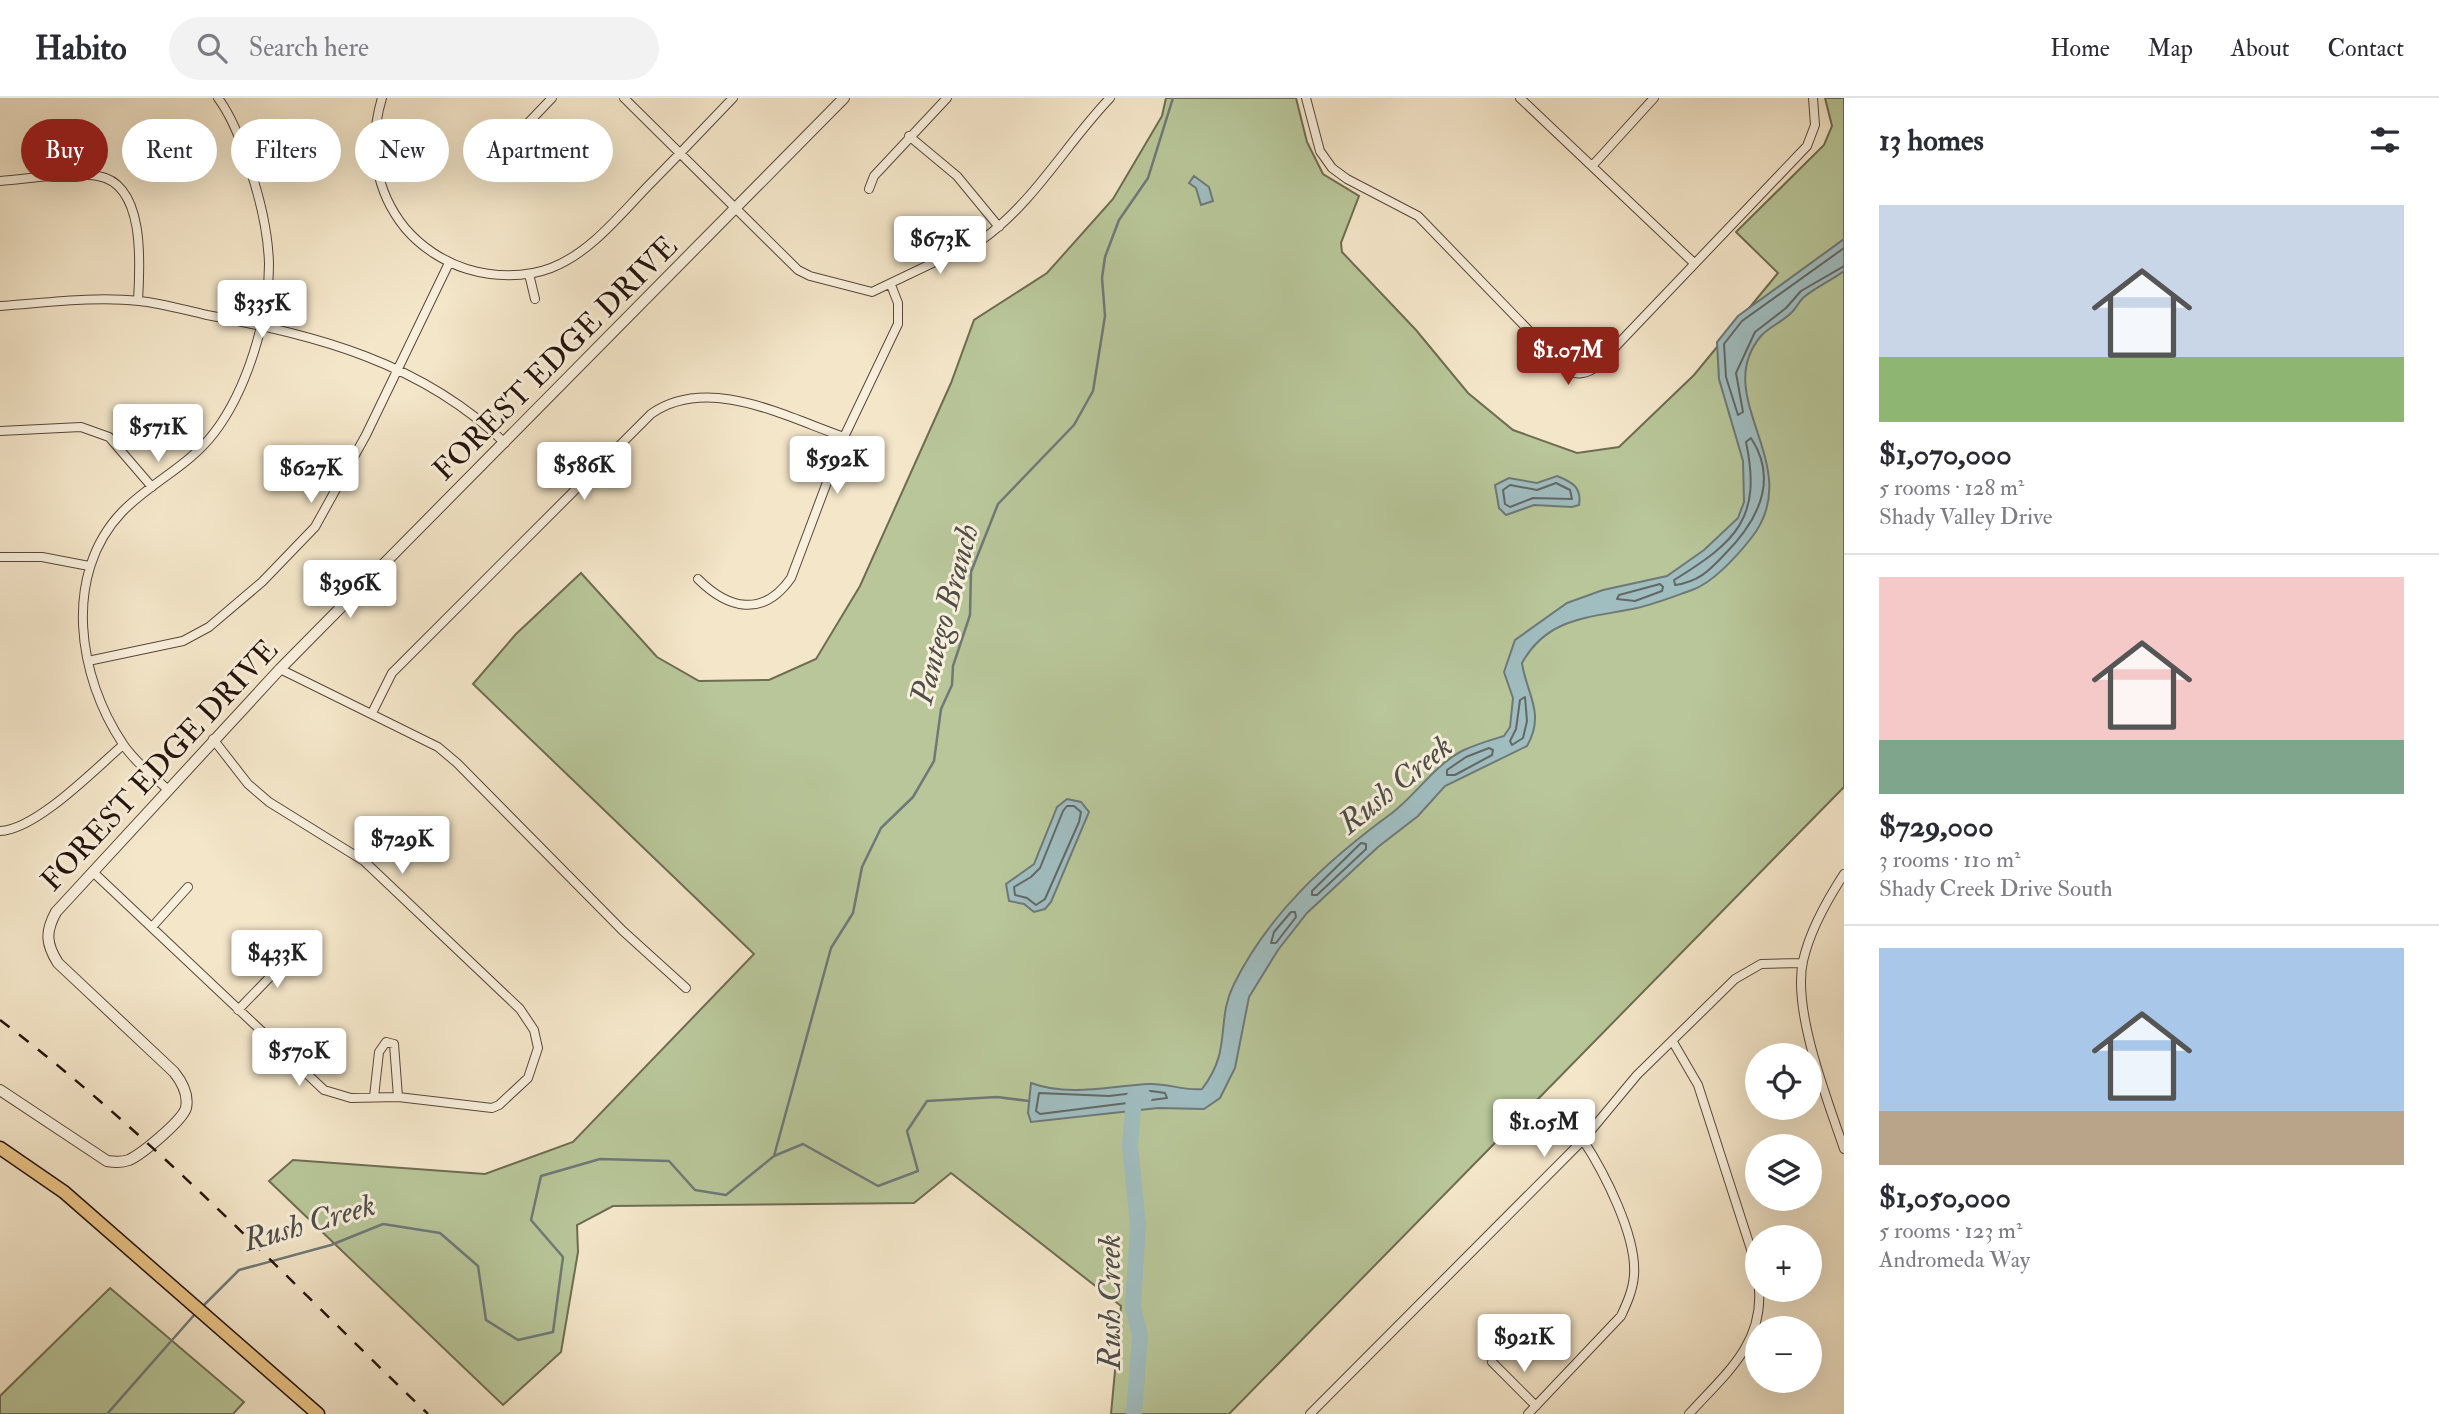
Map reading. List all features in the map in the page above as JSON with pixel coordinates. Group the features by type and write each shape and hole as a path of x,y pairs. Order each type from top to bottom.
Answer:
{"main road":[{"path":"0,1148 64,1192 318,1414"}],"street":[{"path":"167,789 123,745 100,703 88,661 83,617 89,566 103,536 121,513 193,456 214,433 236,398 261,324 269,265 262,203 237,131 218,98"},
{"path":"382,98 374,141 383,193 393,213 412,237 449,262 482,274 529,274 551,268 583,251 733,98"},
{"path":"532,119 552,98"},
{"path":"624,98 738,207 798,270 864,292 878,291 891,285 983,239 999,227 1035,191 1110,98"},
{"name":"FOREST EDGE DRIVE","path":"0,1090 107,1161 117,1163 138,1155 174,1124 186,1109 183,1084 174,1072 58,963 47,939 48,925 55,912 280,669 844,98"},
{"path":"869,189 874,176 947,98"},
{"path":"1306,98 1320,151 1332,168 1347,179 1418,216 1568,371 1576,374 1592,371 1807,146 1815,125 1813,98"},
{"path":"1520,98 1594,165 1694,263"},
{"path":"1594,165 1654,98"},
{"path":"909,136 957,176 999,227"},
{"path":"0,181 100,176 119,185 132,209 141,250 138,301"},
{"path":"88,661 183,641 209,627 262,582 315,527 366,435 449,262"},
{"path":"529,274 535,299"},
{"path":"698,579 723,601 737,605 761,603 787,584 844,437 898,324 898,303 891,285"},
{"path":"0,306 138,301 261,324 341,345 396,368 459,402 505,443"},
{"path":"372,713 392,673 651,414 665,404 704,397 729,400 844,437"},
{"path":"0,431 81,427 109,437 152,487"},
{"path":"0,557 42,556 89,566"},
{"path":"280,669 419,736 457,763 623,931 686,988"},
{"path":"93,872 324,1090 351,1098 398,1097 492,1108 512,1095 528,1078 538,1048 534,1030 520,1009 407,900 348,849 268,802 248,784 213,739"},
{"path":"0,831 21,825 38,815 123,745"},
{"path":"1844,874 1821,913 1802,962 1803,996 1811,1046 1844,1149"},
{"path":"152,927 188,887"},
{"path":"238,1010 295,951"},
{"path":"1310,1414 1583,1140 1636,1075 1746,971 1761,964 1802,962"},
{"path":"374,1097 379,1052 386,1042 394,1044 396,1052 398,1097"},
{"path":"1673,1042 1698,1084 1745,1231"},
{"path":"1528,1414 1621,1316 1630,1296 1634,1273 1624,1226 1600,1166 1583,1140"},
{"path":"1689,1414 1731,1371 1742,1355 1757,1318 1758,1302"},
{"path":"1492,1362 1536,1406"}],"green space":[{"path":"1166,98 1296,98 1307,142 1323,174 1359,196 1341,243 1342,252 1416,330 1468,393 1513,430 1577,453 1619,447 1694,375 1778,273 1736,232 1824,145 1832,126 1825,98 1844,98 1844,787 1229,1414 1111,1414 1121,1306 951,1173 914,1203 613,1206 577,1225 578,1252 561,1352 503,1405 269,1181 293,1160 485,1174 573,1142 754,954 473,684 516,634 581,573 657,657 699,681 769,680 816,659 860,586 951,383 974,320 1047,273 1113,199 1162,116"},
{"path":"110,1288 244,1402 233,1414 0,1414 0,1396"}],"water":[{"path":"1194,176 1209,187 1213,201 1201,205 1196,188 1189,183"},
{"path":"1844,239 1844,271 1809,293 1787,316 1764,333 1748,359 1745,383 1765,458 1769,484 1766,510 1752,537 1732,560 1717,575 1692,590 1644,606 1587,617 1544,636 1522,663 1535,713 1535,723 1527,746 1445,786 1418,816 1378,847 1307,913 1278,950 1249,997 1235,1068 1220,1098 1204,1109 1158,1108 1031,1122 1028,1113 1031,1083 1075,1090 1149,1084 1202,1089 1211,1075 1221,1048 1225,1011 1234,984 1248,958 1283,911 1302,889 1401,805 1444,763 1464,750 1504,736 1510,727 1513,698 1504,672 1515,640 1567,603 1603,590 1667,576 1704,550 1738,518 1744,502 1743,461 1719,379 1717,342 1738,316"},
{"path":"1557,476 1575,486 1579,494 1579,505 1534,505 1506,515 1499,508 1495,485 1509,478 1537,483"},
{"path":"1067,799 1081,802 1089,812 1051,902 1045,909 1034,912 1024,904 1009,901 1006,884 1034,864 1057,807"}],"waterway":[{"name":"Pantego Branch","path":"774,1156 831,948 853,913 862,867 881,828 913,797 934,761 941,709 952,685 953,666 970,615 971,572 998,504 1074,425 1093,391 1105,316 1102,278 1105,257 1119,220 1148,178 1173,98"},
{"name":"Rush Creek","path":"202,1307 239,1270 331,1245 383,1224 440,1233 478,1266 486,1320 518,1340 553,1332 563,1257 531,1220 541,1176 600,1159 669,1161 695,1190 726,1195 774,1156 803,1144 878,1186 918,1171 907,1131 927,1101 997,1097 1029,1101"},
{"name":"Rush Creek","path":"1134,1414 1140,1335 1133,1307 1138,1225 1130,1146 1134,1098 1144,1097"},
{"name":"Rush Creek","path":"107,1414 195,1314"}],"railway":[{"path":"0,1020 113,1112 167,1161 428,1414"}]}
